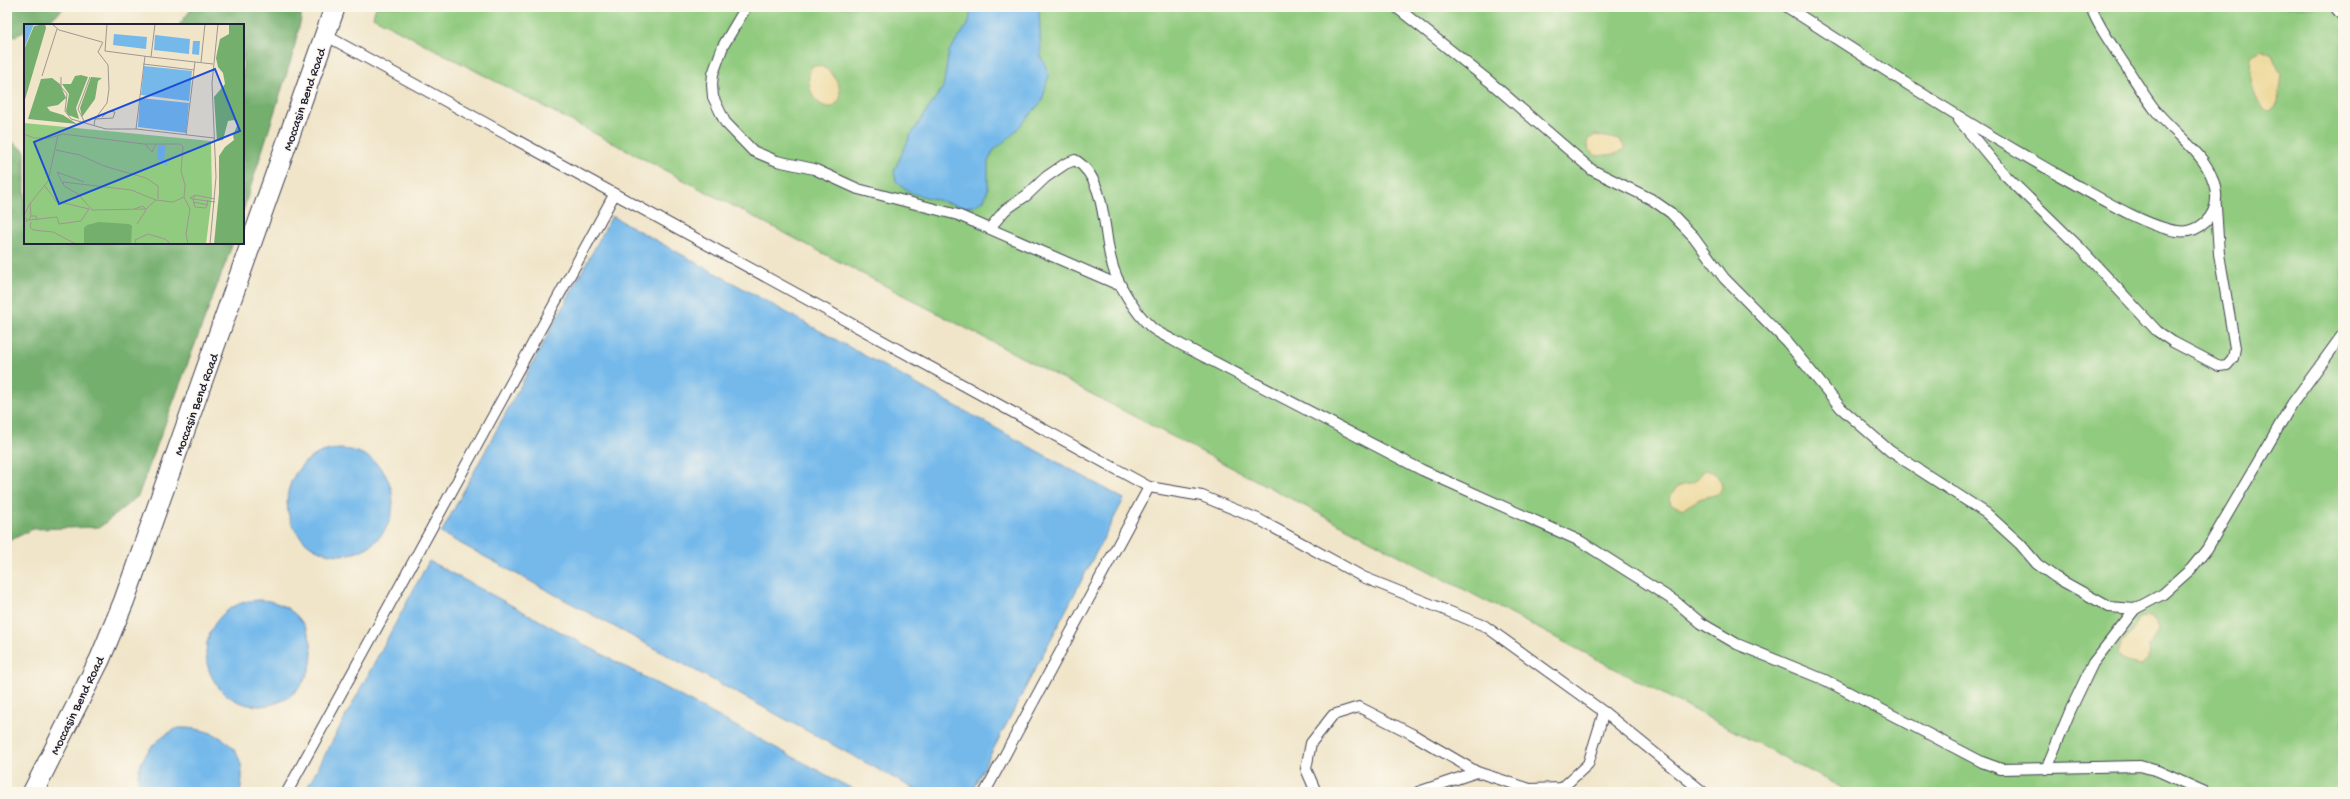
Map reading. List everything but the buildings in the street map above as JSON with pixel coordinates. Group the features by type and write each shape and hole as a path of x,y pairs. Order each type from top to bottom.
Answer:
{"street":[{"name":"Moccasin Bend Road","path":"33,792 100,660 124,600 335,7"}],"lane":[{"path":"746,7 723,46 713,74 712,86 713,97 725,122 743,143 753,151 777,161 803,165 858,189 943,211 990,228 1121,286"},
{"path":"1396,7 1489,81 1592,170 1651,200 1671,213 1694,237 1724,278 1787,342 1841,408 1890,451 1986,513 2015,539 2037,564 2055,577 2109,607 2135,609"},
{"path":"1787,7 1957,116 2105,202 2165,228 2188,231 2200,228 2210,218 2216,196"},
{"path":"1957,116 2004,174 2088,256 2157,331 2173,342 2219,366 2227,365 2233,358 2235,348 2219,254 2216,196 2212,174 2156,111 2104,35 2091,7"},
{"path":"2334,7 2343,17"},
{"path":"325,35 614,195 1149,487 1202,496 1258,519 1363,577 1484,626 1604,712 1703,792"},
{"path":"990,228 1005,210 1027,196 1046,177 1065,164 1075,160 1084,165 1094,186 1105,216 1111,260 1121,286 1138,312 1152,328 1422,470 1580,541 1676,602 1701,623 1737,644 1825,680 1982,762 2001,769 2140,766 2158,770 2205,792"},
{"path":"287,792 614,195"},
{"path":"2046,769 2071,709 2093,662 2135,609 2163,594 2191,569 2207,549 2292,404 2343,334"},
{"path":"985,792 1149,487"},
{"path":"1316,792 1306,769 1311,743 1333,715 1360,707 1412,734 1477,772 1530,789 1559,790 1588,764 1604,712"},
{"path":"1418,792 1477,772"},
{"path":"1687,780 1691,792"}],"green space":[{"path":"7,7 65,7 44,23 24,24 24,32 12,37 7,45"},
{"path":"193,7 301,7 301,19 292,57 244,208 244,24 180,24"},
{"path":"376,7 2343,7 2343,792 1850,792 373,17"},
{"path":"7,135 12,142 24,150 24,244 233,244 138,496 100,527 33,529 7,542"}],"sand":[{"path":"2262,50 2272,55 2281,75 2278,102 2275,108 2270,112 2264,110 2259,104 2251,77 2250,68 2252,55"},
{"path":"812,66 818,66 829,71 837,81 840,99 833,107 820,104 815,99 809,79"},
{"path":"1596,135 1620,140 1625,148 1616,154 1597,156 1587,147 1588,139"},
{"path":"1705,470 1715,473 1719,478 1722,488 1718,494 1699,499 1683,509 1671,504 1669,498 1677,487 1694,482"},
{"path":"2144,616 2151,617 2156,623 2158,631 2149,646 2148,660 2141,666 2126,663 2117,655 2118,650 2136,625 2138,619"}],"water":[{"path":"971,7 1039,7 1041,56 1049,74 1042,101 1012,135 993,151 988,162 988,189 984,200 974,206 963,207 911,193 896,181 894,171 910,136 943,87 949,51 969,23"},
{"path":"612,216 1124,499 971,792 920,792 441,533"},
{"path":"340,449 360,453 378,464 389,482 393,502 389,522 378,540 360,551 340,555 320,551 302,540 291,522 287,502 291,482 302,464 320,453"},
{"path":"429,561 858,792 305,792"},
{"path":"259,600 279,604 296,616 308,633 312,653 308,673 296,690 279,702 259,706 239,702 222,690 210,673 206,653 210,633 222,616 239,604"},
{"path":"178,728 206,731 218,736 228,743 236,752 241,763 242,777 240,792 140,792 138,781 139,771 147,753 153,745"}]}
